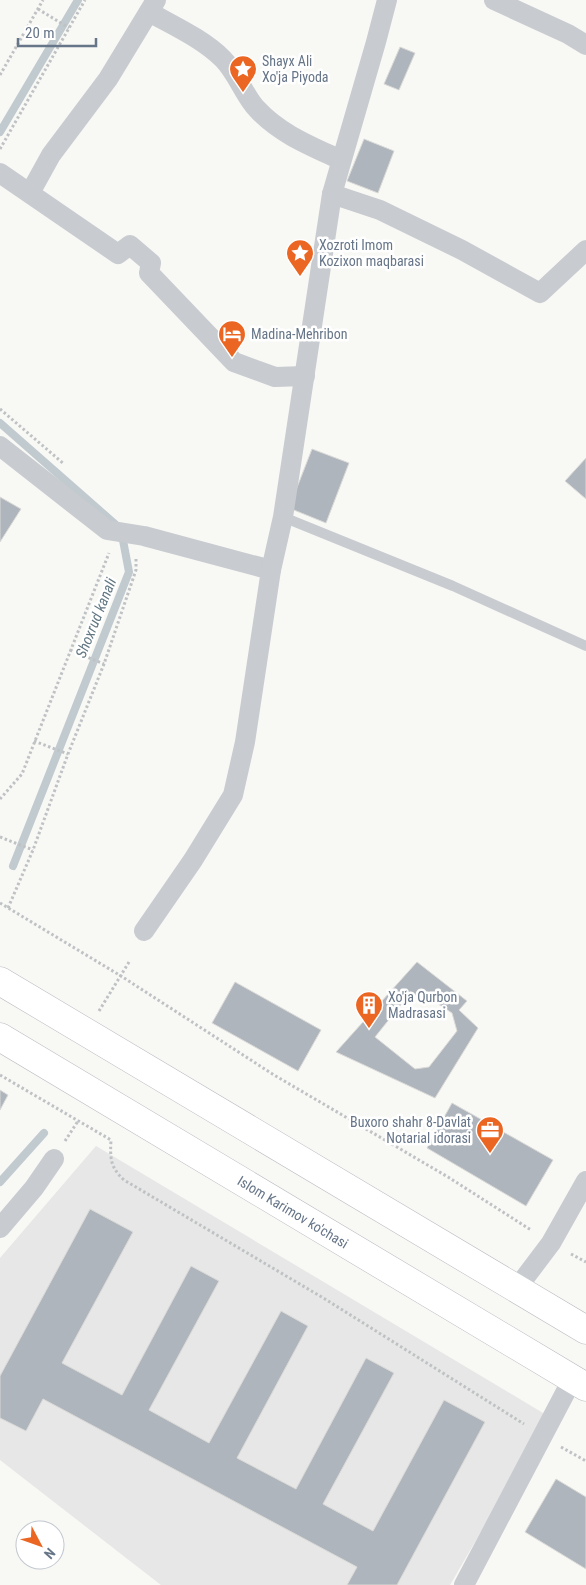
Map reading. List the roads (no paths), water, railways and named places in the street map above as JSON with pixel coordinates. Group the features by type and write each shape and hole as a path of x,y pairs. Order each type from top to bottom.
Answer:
{"main road":[{"path":"0,980 586,1330"},
{"name":"Islom Karimov ko'chasi","path":"0,1037 580,1383"}],"street":[{"path":"144,932 194,860 233,795 245,742 272,570 283,517 332,194 376,42 386,0"},
{"path":"494,0 586,44"},
{"path":"30,193 51,155 108,79 153,6 223,59 239,80 256,109 293,138 341,160"},
{"path":"0,173 118,254 130,245 151,263 149,273 234,362 275,377 305,376"},
{"path":"332,194 380,210 462,250 540,293 586,250"},
{"path":"0,446 108,530 272,570"},
{"path":"0,1228 34,1188 54,1159"},
{"path":"517,1288 551,1243 586,1181"},
{"path":"464,1585 544,1436 580,1383"}],"lane":[{"path":"283,517 453,586 586,646"}],"waterway":[{"name":"Shoxrud kanali","path":"0,132 78,0"},
{"name":"Shoxrud kanali","path":"0,423 115,524"},
{"name":"Shoxrud kanali","path":"13,866 129,572 122,535"},
{"name":"Shoxrud kanali","path":"0,1182 44,1133"}],"place":[{"name":"Shayx Ali Xo'ja Piyoda","path":"243,93"},
{"name":"Xozroti Imom Kozixon maqbarasi","path":"300,277"},
{"name":"Madina-Mehribon","path":"232,358"},
{"name":"Xo'ja Qurbon Madrasasi","path":"369,1029"},
{"name":"Buxoro shahr 8-Davlat Notarial idorasi","path":"490,1154"}]}
